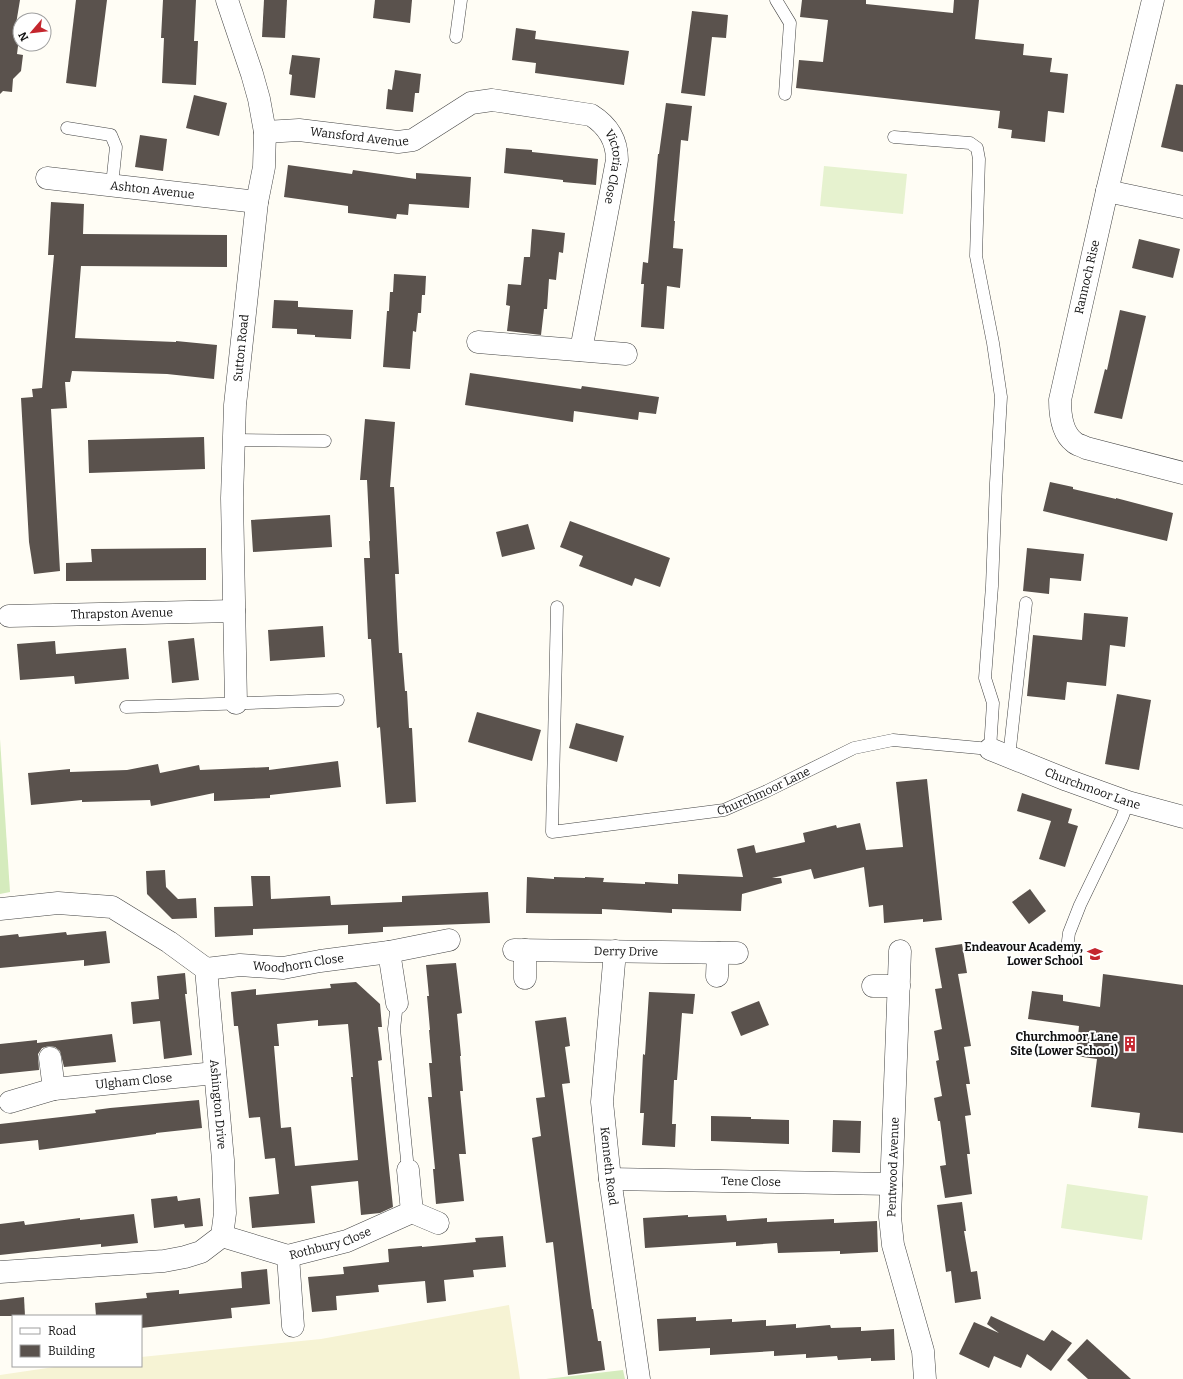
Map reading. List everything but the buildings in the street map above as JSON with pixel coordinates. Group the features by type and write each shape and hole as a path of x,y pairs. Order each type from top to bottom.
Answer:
{"street":[{"name":"Sutton Road","path":"227,0 252,74 259,99 264,132 264,167 257,202 235,405 232,498 236,703"},
{"name":"Rannoch Rise","path":"1153,0 1107,191 1060,400 1060,412 1068,434 1074,443 1086,448 1183,473"},
{"name":"Wansford Avenue","path":"264,132 299,130 398,142 413,140 471,103 492,100"},
{"name":"Victoria Close","path":"492,100 591,115 601,121 615,143 617,160 581,350"},
{"name":"Ashton Avenue","path":"47,178 257,202"},
{"path":"1107,191 1183,207"},
{"path":"478,342 626,354"},
{"name":"Thrapston Avenue","path":"9,616 234,611"},
{"name":"Churchmoor Lane","path":"999,753 1128,802 1183,817"},
{"path":"0,909 58,903 112,907 169,942 206,970"},
{"name":"Woodhorn Close","path":"206,970 240,965 283,968 320,961 389,952 449,940"},
{"name":"Derry Drive","path":"525,978 520,950 728,953 717,976"},
{"name":"Kenneth Road","path":"615,951 602,1102 610,1179 639,1379"},
{"name":"Pentwood Avenue","path":"900,951 890,1217 893,1245 923,1351 925,1379"},
{"path":"389,952 397,1003"},
{"name":"Ashington Drive","path":"206,970 214,1073 223,1160 225,1213 222,1236"},
{"path":"873,986 899,986"},
{"path":"50,1058 54,1089"},
{"name":"Ulgham Close","path":"10,1102 54,1089 214,1073"},
{"path":"408,1170 412,1212 438,1224"},
{"name":"Tene Close","path":"610,1179 891,1184"},
{"name":"Rothbury Close","path":"222,1236 288,1256 347,1240 412,1212"},
{"path":"0,1272 164,1261 201,1252 222,1236"},
{"path":"288,1256 293,1326"}],"lane":[{"path":"456,37 461,0"},
{"path":"776,0 790,23 785,94"},
{"path":"67,128 111,135 116,147 112,185"},
{"path":"894,137 970,143 978,148 979,159 976,256 993,343 1001,397 986,678 993,703 999,753"},
{"path":"234,440 325,441"},
{"path":"999,753 1026,603"},
{"name":"Churchmoor Lane","path":"557,607 552,832 724,810 854,748 893,740 999,753"},
{"path":"126,707 338,700"},
{"path":"1066,956 1069,933 1080,904 1122,818 1128,802"},
{"path":"397,1003 394,1029 408,1170"}],"shaded area":[{"path":"509,1305 520,1379 0,1379 0,1375 54,1367 142,1367 142,1357 321,1339"}],"green space":[{"path":"824,166 907,174 903,214 820,206"},
{"path":"0,739 10,892 0,894"},
{"path":"1067,1184 1148,1196 1142,1240 1061,1228"},
{"path":"623,1370 625,1379 546,1379"}],"place":[{"name":"Endeavour Academy, Lower School","path":"1095,954"},
{"name":"Churchmoor Lane Site (Lower School)","path":"1130,1044"}]}
